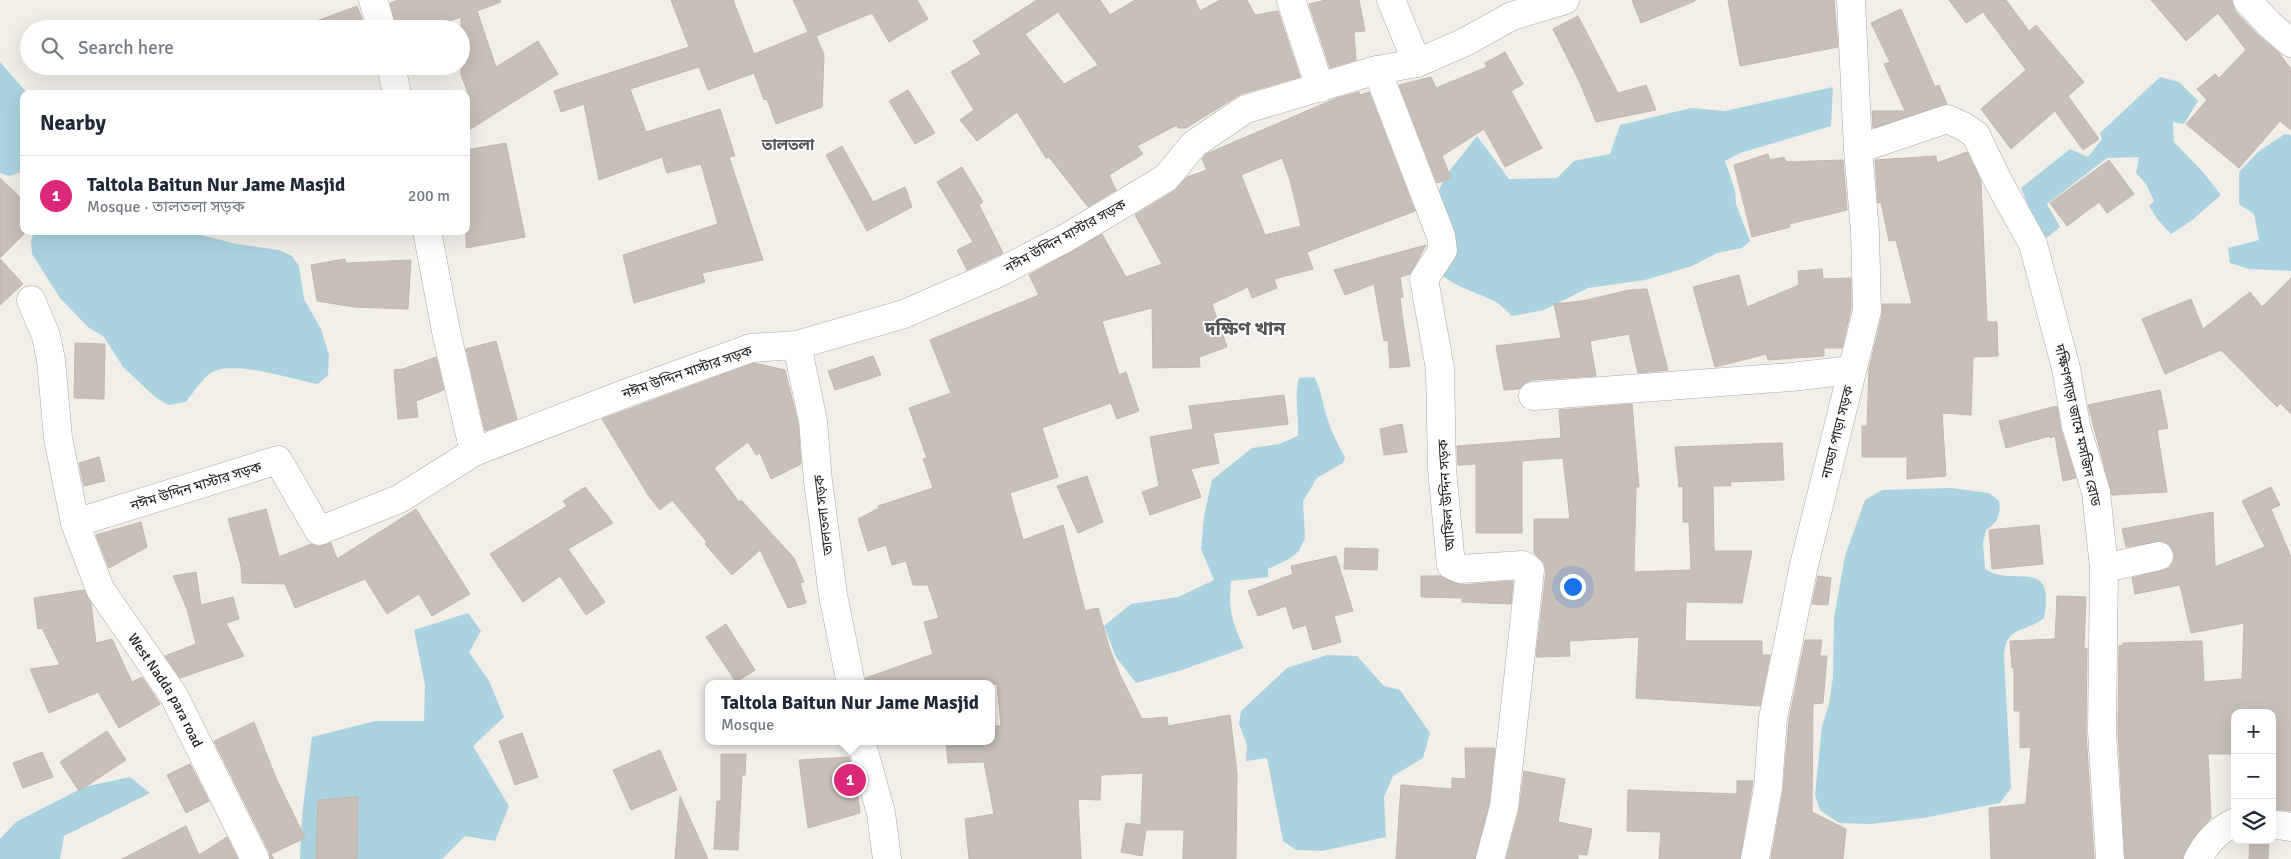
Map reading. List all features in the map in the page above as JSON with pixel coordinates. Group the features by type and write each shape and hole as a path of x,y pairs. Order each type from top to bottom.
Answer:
{"street":[{"path":"373,0 379,20"},
{"path":"1291,0 1320,88"},
{"path":"1391,0 1417,63"},
{"name":"নঈম উদ্দিন মাস্টার সড়ক","path":"74,523 278,460 319,531 399,499 474,452 751,348 797,345 904,314 996,274 1066,238 1166,178 1194,144 1246,109 1377,70 1417,63 1465,42 1510,8 1566,0"},
{"name":"নাড্ডা পাড়া সড়ক","path":"1755,859 1768,788 1773,718 1804,565 1867,311 1865,232 1858,149 1851,0"},
{"path":"2247,0 2269,24 2291,43"},
{"name":"আফিল উদ্দিন সড়ক","path":"1377,70 1441,236 1443,250 1424,279 1440,369 1442,469 1451,566 1460,569 1523,565 1530,570 1504,807 1490,859"},
{"path":"393,75 396,90"},
{"name":"দক্ষিণপাড়া জামে মসজিদ রোড","path":"1858,149 1948,119 1976,135 2032,244 2066,368 2076,426 2096,492 2104,568 2102,731 2110,859"},
{"path":"428,235 446,331 474,452"},
{"name":"West Nadda para road","path":"31,300 46,336 51,360 58,438 74,523 100,589 174,696 255,859"},
{"name":"তালতলা সড়ক","path":"797,345 814,422 818,481 832,594 850,680"},
{"path":"1533,396 1791,378 1852,370"},
{"path":"2104,568 2158,556"},
{"path":"862,745 881,813 887,859"},
{"path":"2198,859 2207,842 2231,824"},
{"path":"2276,825 2291,827"}],"water":[{"path":"0,62 24,90 20,90 20,172 9,176 0,173"},
{"path":"2160,77 2179,82 2198,101 2184,124 2173,122 2174,142 2203,172 2221,195 2191,221 2171,234 2158,220 2149,206 2154,201 2146,184 2136,173 2139,157 2107,158 2047,204 2060,227 2043,241 2021,188 2070,149 2088,157 2102,139 2100,133"},
{"path":"1833,87 1831,126 1740,153 1725,161 1735,190 1736,204 1750,241 1742,248 1717,253 1692,266 1645,280 1588,288 1544,310 1512,316 1497,302 1455,284 1436,269 1454,247 1452,223 1438,192 1447,174 1477,136 1509,179 1557,178 1574,161 1610,154 1620,125 1691,108 1725,111"},
{"path":"2285,134 2291,135 2291,271 2249,269 2230,263 2228,248 2259,240 2254,214 2239,204 2239,172 2259,151"},
{"path":"33,235 201,235 237,244 279,250 292,256 299,266 304,299 321,329 329,355 328,375 318,384 261,371 230,368 218,370 208,375 199,384 186,402 168,405 155,397 123,367 104,337 88,327 60,298 32,254 31,241"},
{"path":"1314,377 1320,390 1330,425 1345,457 1343,463 1317,478 1303,501 1305,538 1299,551 1289,559 1268,569 1268,577 1231,581 1230,600 1232,615 1244,648 1179,671 1136,683 1116,657 1104,626 1131,604 1178,597 1214,580 1201,549 1204,516 1212,480 1252,448 1279,444 1298,436 1297,399 1299,378"},
{"path":"1951,488 1989,493 1999,501 2000,510 1998,518 1986,530 1983,543 1985,569 1996,574 2030,577 2038,580 2044,586 2046,599 2044,618 2012,634 2006,645 2004,655 2011,788 2000,803 1923,818 1871,824 1839,823 1820,810 1815,795 1822,726 1829,704 1833,677 1834,618 1845,556 1865,500 1882,490"},
{"path":"468,613 481,631 469,652 489,681 504,717 473,746 509,806 495,841 465,836 442,859 300,859 302,815 312,737 375,721 424,721 425,685 414,630"},
{"path":"1327,655 1357,656 1384,686 1400,690 1430,733 1423,758 1393,776 1384,797 1386,837 1322,851 1296,850 1283,841 1267,758 1246,761 1247,745 1239,724 1241,711 1287,668"},
{"path":"130,777 150,793 64,836 60,859 0,859 0,839 16,822 84,787"}],"building":[{"path":"399,0 500,0 501,2 477,11 496,67 538,41 558,74 470,129 470,90 467,90 461,75 470,75 470,20 461,20 461,17 453,20 395,20 390,3"},
{"path":"671,0 733,0 754,54 808,32 793,0 917,0 928,19 889,42 872,13 816,36 824,55 822,107 776,124 767,99 764,100 754,73 708,90 699,67 630,89 646,132 720,109 735,156 729,157 763,260 702,273 705,282 634,303 623,255 718,224 701,164 667,173 662,157 599,180 584,104 561,112 554,91 689,47"},
{"path":"1037,0 1100,0 1110,15 1135,0 1195,0 1200,11 1220,0 1247,0 1255,15 1278,11 1300,77 1241,94 1186,128 1178,128 1177,125 1137,146 1143,154 1109,175 1116,190 1088,207 1049,157 1046,158 1017,112 977,141 960,120 974,110 951,72 981,54 973,41","holes":["1058,12 1098,65 1064,84 1025,34"]},
{"path":"1326,0 1359,0 1365,31 1354,32 1356,60 1330,68 1309,4"},
{"path":"1632,0 1695,0 1695,1 1641,23"},
{"path":"1728,0 1834,0 1838,47 1740,66"},
{"path":"1949,0 2006,0 2029,31 2036,25 2084,82 2068,96 2099,139 2083,150 2055,111 2011,149 1981,109 2026,70 1983,12 1966,23"},
{"path":"2151,0 2232,0 2235,11 2279,53 2291,69 2291,130 2280,121 2239,168 2186,124 2207,100 2197,89 2215,74 2219,78 2246,50 2218,13 2186,41"},
{"path":"357,6 362,20 319,20"},
{"path":"1901,9 1935,87 1939,85 1947,104 1873,128 1872,111 1905,111 1884,64 1890,62 1871,23"},
{"path":"1578,16 1618,93 1646,85 1656,110 1596,122 1580,83 1553,29"},
{"path":"1505,52 1523,84 1511,91 1542,148 1505,167 1484,129 1442,156 1451,178 1437,183 1399,85 1431,77 1436,88 1487,67 1485,63"},
{"path":"908,90 935,133 915,144 889,101"},
{"path":"1359,92 1360,95 1369,92 1415,211 1307,252 1313,269 1274,279 1277,288 1252,298 1248,287 1212,304 1227,347 1199,357 1200,367 1153,368 1152,308 1102,321 1119,375 1126,372 1139,411 1117,419 1111,403 1042,428 1058,477 1010,493 1023,540 1063,525 1085,611 1098,608 1110,650 1142,719 1167,717 1168,726 1230,715 1237,773 1236,859 1183,859 1184,830 1146,830 1142,856 1121,852 1126,823 1141,825 1143,773 1101,775 1100,800 1078,799 1081,859 969,859 965,819 994,814 984,762 948,763 946,745 995,745 995,726 1001,726 997,684 995,684 995,680 866,680 866,678 933,654 924,622 939,618 928,585 913,585 906,561 892,565 886,545 868,551 858,519 879,508 878,506 933,488 923,459 927,458 909,408 951,393 930,340 1039,295 1029,275 1102,234 1126,277 1162,264 1135,215 1174,191 1187,177 1207,170 1202,159 1206,154 1337,98","holes":["1282,158 1290,180 1301,226 1265,235 1241,175"]},
{"path":"506,143 525,237 466,248 466,235 470,235 470,149"},
{"path":"842,146 873,202 905,187 912,207 867,231 826,155"},
{"path":"1967,152 1981,181 1987,322 1997,322 1998,356 1973,357 1971,415 1942,413 1946,476 1907,479 1907,457 1862,457 1862,426 1867,426 1869,369 1882,315 1882,304 1912,304 1896,240 1889,241 1881,202 1878,203 1875,160 1936,156 1937,163"},
{"path":"1768,154 1770,160 1784,157 1786,162 1843,160 1847,210 1789,224 1790,227 1752,237 1734,165"},
{"path":"2109,160 2134,194 2107,213 2099,202 2067,226 2050,203"},
{"path":"962,167 983,202 979,205 1003,253 967,270 957,250 973,242 937,182"},
{"path":"0,178 20,197 20,235 23,235 0,258"},
{"path":"1426,245 1410,274 1400,277 1403,297 1400,298 1410,366 1390,368 1388,340 1384,341 1374,284 1345,295 1334,270"},
{"path":"0,259 23,284 0,305"},
{"path":"345,259 346,263 411,260 408,309 354,307 317,301 311,265"},
{"path":"1822,269 1823,279 1851,278 1851,309 1842,348 1824,348 1824,356 1768,360 1766,354 1715,367 1693,287 1739,275 1747,307 1799,285 1798,271"},
{"path":"2291,278 2291,414 2280,403 2277,407 2221,350 2165,374 2142,319 2191,299 2203,329 2250,292 2262,307"},
{"path":"1647,289 1668,370 1638,373 1629,334 1590,341 1596,376 1532,380 1525,383 1519,389 1504,390 1496,346 1561,338 1554,304 1582,301 1629,290"},
{"path":"496,341 517,419 485,431 466,349"},
{"path":"75,343 105,344 104,399 74,398"},
{"path":"873,356 881,375 835,390 828,371"},
{"path":"436,357 444,390 416,401 418,417 398,419 394,370 403,369"},
{"path":"754,363 785,370 798,423 801,464 771,479 760,453 756,455 748,442 714,468 739,502 741,500 794,558 804,582 800,583 806,603 788,608 760,550 732,575 705,544 707,542 672,500 660,510 648,495 602,419"},
{"path":"2160,390 2168,428 2157,430 2167,492 2112,495 2088,405"},
{"path":"1284,395 1288,424 1213,433 1219,463 1191,469 1201,497 1150,515 1142,492 1159,486 1150,437 1193,429 1189,406"},
{"path":"1632,404 1639,487 1636,487 1634,572 1691,570 1689,522 1683,522 1683,486 1679,487 1675,447 1782,443 1784,480 1730,482 1731,486 1713,486 1714,551 1752,551 1742,603 1686,602 1685,641 1762,641 1762,655 1770,655 1760,706 1636,698 1639,637 1569,641 1570,656 1536,657 1546,572 1544,563 1534,553 1534,519 1570,519 1563,458 1522,461 1522,533 1476,533 1476,464 1458,465 1457,446 1561,438 1559,410"},
{"path":"2057,406 2061,430 2076,478 2063,481 2055,436 2006,448 1999,421"},
{"path":"1402,424 1407,452 1384,455 1380,429"},
{"path":"99,457 105,481 84,486 79,463"},
{"path":"1087,476 1103,522 1078,533 1057,486"},
{"path":"585,487 613,523 568,549 605,602 586,615 560,576 523,602 490,554 567,506 563,501"},
{"path":"2271,487 2280,505 2271,509 2291,557 2291,811 2276,809 2276,709 2231,709 2231,754 2208,754 2211,818 2193,838 2182,859 2125,859 2118,731 2119,646 2123,645 2123,643 2202,641 2204,682 2242,679 2244,623 2191,633 2180,585 2135,594 2132,578 2169,568 2174,561 2174,553 2170,545 2163,541 2126,547 2122,529 2213,512 2215,567 2265,547 2242,501"},
{"path":"266,509 279,557 311,544 318,547 331,543 337,559 416,509 470,594 432,616 419,594 387,614 365,579 295,608 285,584 242,583 241,566 228,519"},
{"path":"141,522 147,547 109,568 96,535"},
{"path":"2039,525 2043,564 1992,569 1989,530"},
{"path":"1345,548 1378,549 1377,570 1344,569"},
{"path":"1336,556 1353,611 1334,616 1341,642 1313,650 1306,625 1293,629 1286,606 1258,616 1248,591 1293,574 1291,566"},
{"path":"196,572 201,605 233,597 239,619 226,623 244,656 180,678 165,656 196,644 187,609 173,576"},
{"path":"1421,576 1441,576 1461,585 1513,581 1511,604 1462,602 1462,598 1421,597"},
{"path":"1818,576 1831,578 1828,605 1812,604"},
{"path":"84,590 91,603 96,643 112,639 132,682 142,677 160,704 119,728 98,692 49,713 30,669 60,665 42,628 38,629 34,598"},
{"path":"2057,596 2086,597 2084,649 2087,648 2086,732 2094,859 1991,859 1989,808 2026,804 2031,747 2020,748 2020,711 2014,711 2014,668 2012,668 2010,641 2055,639"},
{"path":"726,624 755,670 739,680 735,680 706,637"},
{"path":"1805,640 1822,640 1820,656 1827,656 1823,703 1813,704 1812,812 1846,829 1843,859 1771,859 1783,791 1789,720"},
{"path":"254,722 276,778 305,838 271,854 274,859 270,859 269,852 214,741"},
{"path":"107,731 126,760 79,791 60,762"},
{"path":"522,733 538,777 515,785 499,741"},
{"path":"1465,748 1495,748 1489,804 1475,859 1396,859 1401,785 1452,789 1452,778 1466,779"},
{"path":"660,750 677,790 631,810 613,770"},
{"path":"42,752 53,777 23,788 13,763"},
{"path":"721,754 746,754 745,775 742,775 738,850 714,849 717,801 721,801"},
{"path":"849,757 856,781 860,813 808,828 799,760"},
{"path":"190,764 209,801 186,813 167,775"},
{"path":"1524,771 1565,779 1558,822 1592,829 1587,855 1578,854 1578,859 1506,859 1519,811"},
{"path":"1737,781 1753,781 1740,859 1659,859 1661,832 1627,831 1628,790 1737,794"},
{"path":"680,796 708,859 675,859"},
{"path":"358,797 357,859 316,859 318,800"},
{"path":"186,826 199,855 227,837 238,859 122,859"},
{"path":"2250,844 2269,844 2268,859 2249,859"}],"place":[{"name":"Taltola Baitun Nur Jame Masjid","path":"850,780"}],"district":[{"name":"তালতলা","path":"788,145"},
{"name":"দক্ষিণ খান","path":"1245,328"}]}
